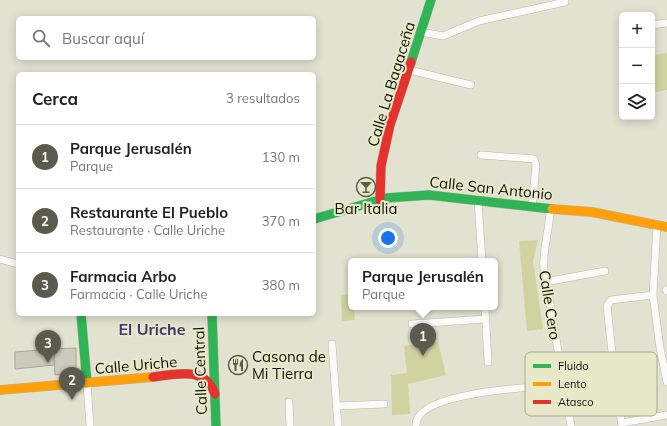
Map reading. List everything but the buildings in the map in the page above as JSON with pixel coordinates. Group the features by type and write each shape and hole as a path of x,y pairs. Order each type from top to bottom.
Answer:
{"main road":[{"name":"Calle La Bagaceña","path":"380,200 381,166 390,125 431,0"},
{"name":"Calle San Antonio","path":"316,218 380,200 429,195 550,209 605,213 667,227"},
{"path":"81,316 87,384"},
{"name":"Calle Central","path":"212,316 216,426"},
{"path":"182,374 208,369 214,358"},
{"path":"85,373 88,379 98,382"},
{"name":"Calle Uriche","path":"0,390 87,384 182,374 208,379 212,383 215,394"}],"street":[{"path":"421,32 443,36 479,21 565,2"},
{"path":"655,25 667,23"},
{"path":"409,70 471,85"},
{"path":"481,155 534,159 536,165 532,207"},
{"path":"478,201 482,258"},
{"name":"Calle Cero","path":"550,209 550,227 543,256 545,282 558,352"},
{"path":"657,225 653,295 660,348 667,382"},
{"path":"0,259 16,263"},
{"path":"545,282 605,271"},
{"path":"612,352 608,302 611,300 653,295"},
{"path":"485,310 488,362"},
{"path":"412,324 485,319"},
{"path":"332,344 338,426"},
{"path":"87,384 90,426"},
{"path":"416,426 417,417 429,407 465,395 486,391 525,388"},
{"path":"289,402 290,426"},
{"path":"337,406 384,404"},
{"path":"622,424 667,415"},
{"name":"Calle Cero","path":"569,416 571,426"}],"green space":[{"path":"667,53 667,90 656,92 655,89 655,55"},
{"path":"538,240 533,261 543,329 527,331 519,241"},
{"path":"348,294 348,310 354,310 355,320 342,321 341,295"},
{"path":"438,342 446,375 408,384 410,414 392,415 391,375 407,373 404,346"}],"traffic: fast":[{"path":"411,62 431,0"},
{"path":"316,218 386,198 429,195 552,209"},
{"path":"81,316 87,383"},
{"path":"212,316 216,426"}],"traffic: slow":[{"path":"552,209 592,212 667,227"},
{"path":"0,390 153,377"}],"traffic: jam":[{"path":"380,200 381,166 390,125 411,62"},
{"path":"153,377 171,374 189,374 197,376 204,379 210,385 215,394"}],"place":[{"name":"Bar Italia","path":"366,187"},
{"name":"Parque Jerusalén","path":"423,356"},
{"name":"Farmacia Arbo","path":"48,363"},
{"name":"Casona de Mi Tierra","path":"238,365"},
{"name":"Restaurante El Pueblo","path":"72,400"}],"district":[{"name":"El Uriche","path":"152,329"}]}
